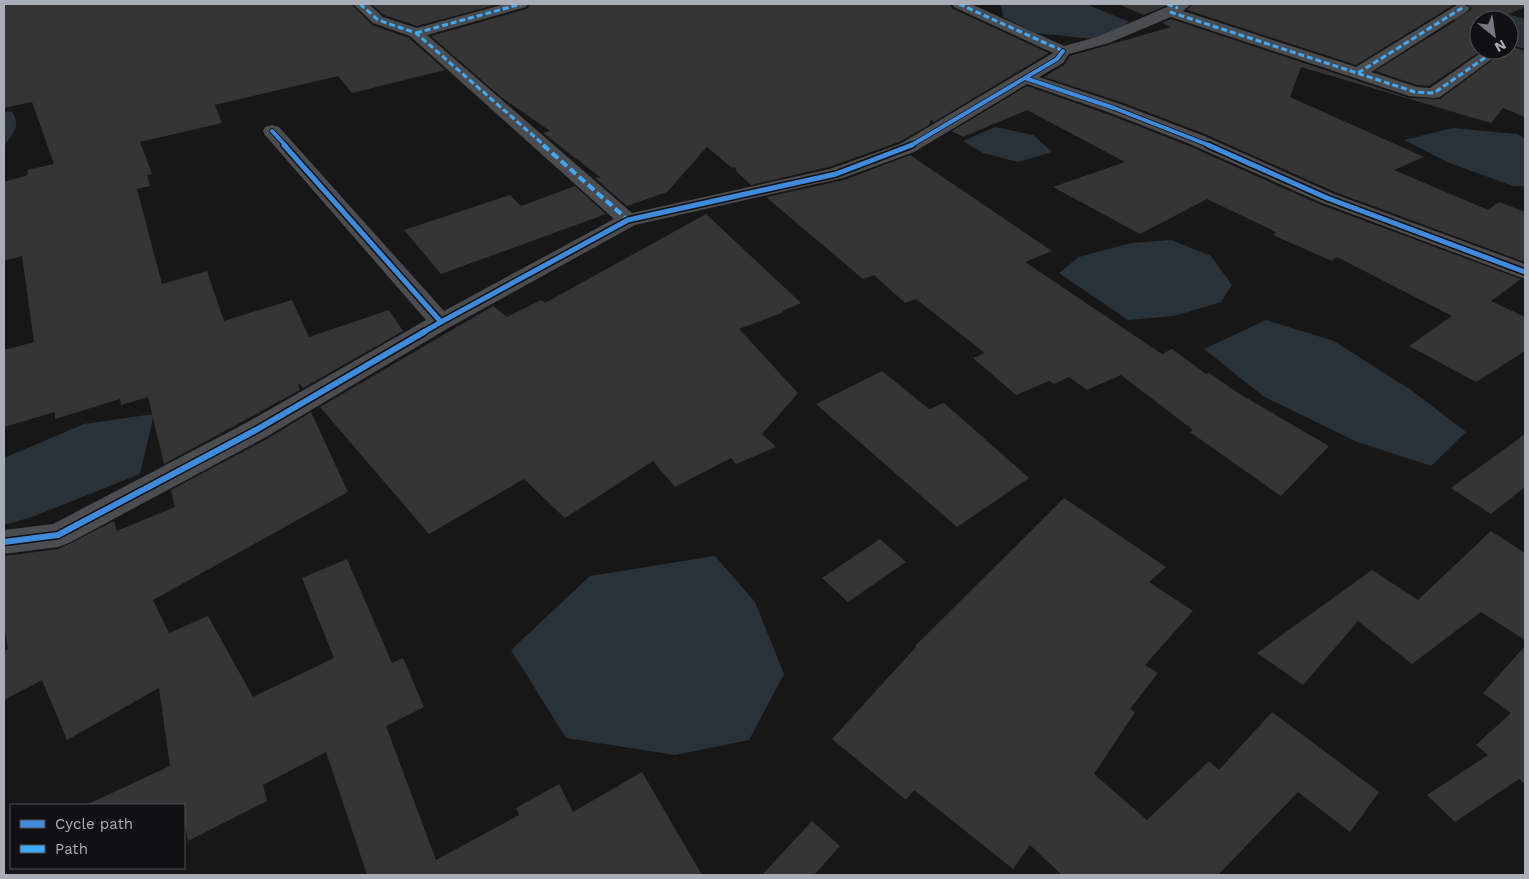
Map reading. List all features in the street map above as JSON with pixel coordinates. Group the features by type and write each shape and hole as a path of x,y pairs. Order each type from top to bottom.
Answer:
{"street":[{"path":"360,4 378,20 416,33 628,220"},
{"path":"416,33 522,4"},
{"path":"959,4 1063,51"},
{"path":"4,542 58,535 256,430 441,322 628,220 845,170 907,148 1056,59 1063,51 1103,40 1175,7 1415,92 1434,93 1482,60"},
{"path":"1358,73 1462,8"},
{"path":"1025,78 1197,140 1327,198 1525,272"},
{"path":"272,131 441,322"}],"shaded area":[{"path":"1001,4 1086,4 1129,22 1103,40 1035,33 1003,17"},
{"path":"1480,6 1494,10 1471,10"},
{"path":"1469,11 1469,34 1455,31 1455,17"},
{"path":"1519,17 1525,19 1525,49 1519,47"},
{"path":"4,112 12,112 15,117 16,126 13,134 4,146"},
{"path":"995,127 1033,135 1052,152 1018,162 983,153 963,141"},
{"path":"1453,128 1517,134 1525,138 1525,186 1513,186 1447,162 1404,140"},
{"path":"1171,240 1211,256 1232,285 1221,302 1174,316 1128,320 1059,273 1079,257 1131,243"},
{"path":"1266,320 1334,341 1411,390 1466,432 1431,466 1355,441 1263,396 1204,349"},
{"path":"154,414 140,474 32,517 4,525 4,458 84,424"},
{"path":"715,556 755,602 784,674 749,740 675,755 566,738 511,650 590,576"}],"building":[{"path":"4,4 351,4 372,25 409,38 445,70 352,93 338,76 215,105 222,123 140,142 152,174 147,175 150,186 137,189 162,284 207,271 224,321 292,300 309,337 389,310 403,331 303,388 300,384 298,385 300,390 164,464 148,397 121,405 120,399 55,419 55,412 4,427 4,350 34,342 22,256 4,261 4,182 28,175 27,170 54,164 32,102 4,108"},
{"path":"371,4 499,4 417,26 384,15"},
{"path":"530,4 949,4 953,9 1049,53 934,122 931,120 929,125 899,142 829,167 751,185 737,172 735,167 732,168 707,147 667,192 627,206 595,178 600,177 543,133 550,131 501,97 431,36 527,9"},
{"path":"1118,4 1170,4 1144,15"},
{"path":"1193,4 1455,4 1356,65 1187,10"},
{"path":"1466,4 1525,4 1525,7 1518,10 1470,10 1472,8"},
{"path":"1469,12 1469,59 1429,86 1417,85 1375,71"},
{"path":"1171,19 1409,98 1440,99 1493,60 1519,60 1519,49 1525,51 1525,117 1503,108 1491,123 1301,67 1290,97 1424,157 1394,170 1488,210 1499,202 1525,212 1525,262 1335,192 1205,134 1121,102 1044,77 1064,65 1070,56 1171,27 1162,23"},
{"path":"1027,86 1107,114 1189,146 1319,204 1521,279 1491,301 1525,317 1525,351 1476,382 1409,346 1452,316 1337,257 1332,261 1273,235 1276,232 1207,199 1140,234 1053,187 1125,162 1027,110 963,137 952,131"},
{"path":"910,155 1052,251 1025,262 1162,354 1172,349 1206,374 1209,373 1238,393 1329,446 1281,496 1190,432 1193,430 1121,375 1087,390 1069,377 1054,384 1049,381 1016,395 973,358 985,353 916,299 905,303 874,275 863,279 766,197 844,180"},
{"path":"575,186 606,214 441,274 404,230 510,195 521,206"},
{"path":"706,214 801,303 782,311 784,312 739,329 798,393 762,434 776,447 736,464 731,458 675,487 653,461 565,518 524,479 429,534 320,407 493,306 507,317 541,300 545,303"},
{"path":"882,371 929,409 944,403 1029,478 957,527 816,404"},
{"path":"311,412 348,492 153,600 169,633 208,616 253,697 334,658 302,578 347,559 392,663 403,658 424,707 386,726 436,860 519,815 516,808 559,784 573,812 642,772 702,875 367,875 326,752 263,785 267,801 188,841 185,825 185,804 88,804 170,766 159,688 67,740 42,680 4,700 4,651 8,649 4,625 4,556 59,549 114,521 117,531 175,507 171,490 267,439"},
{"path":"1525,434 1525,487 1491,514 1451,488"},
{"path":"1064,498 1166,567 1149,582 1193,611 1145,665 1158,673 1130,709 1135,712 1094,774 1147,820 1209,761 1219,770 1272,712 1379,792 1350,832 1298,792 1218,875 1062,875 1030,845 1013,869 914,790 906,800 832,739 915,646"},
{"path":"1491,531 1525,553 1525,640 1481,612 1412,664 1358,621 1303,685 1257,653 1372,570 1418,600"},
{"path":"880,539 906,562 848,602 822,578"},
{"path":"1525,646 1525,784 1519,779 1455,822 1427,795 1488,755 1476,745 1511,713 1483,693"},
{"path":"812,821 840,846 814,875 762,875"}],"marked path":[{"path":"360,4 378,20 416,33 628,220 625,221"},
{"path":"416,33 521,4"},
{"path":"959,4 1063,51"},
{"path":"1167,4 1178,8"},
{"path":"1358,73 1462,8"},
{"path":"1170,12 1415,92 1434,93 1482,60"}],"cycle path":[{"path":"272,131 441,322 628,220 836,174 907,148 1057,59 1063,51"},
{"path":"1025,78 1114,108 1197,140 1327,198 1525,272"},
{"path":"4,542 58,535 256,430 441,322"}]}
